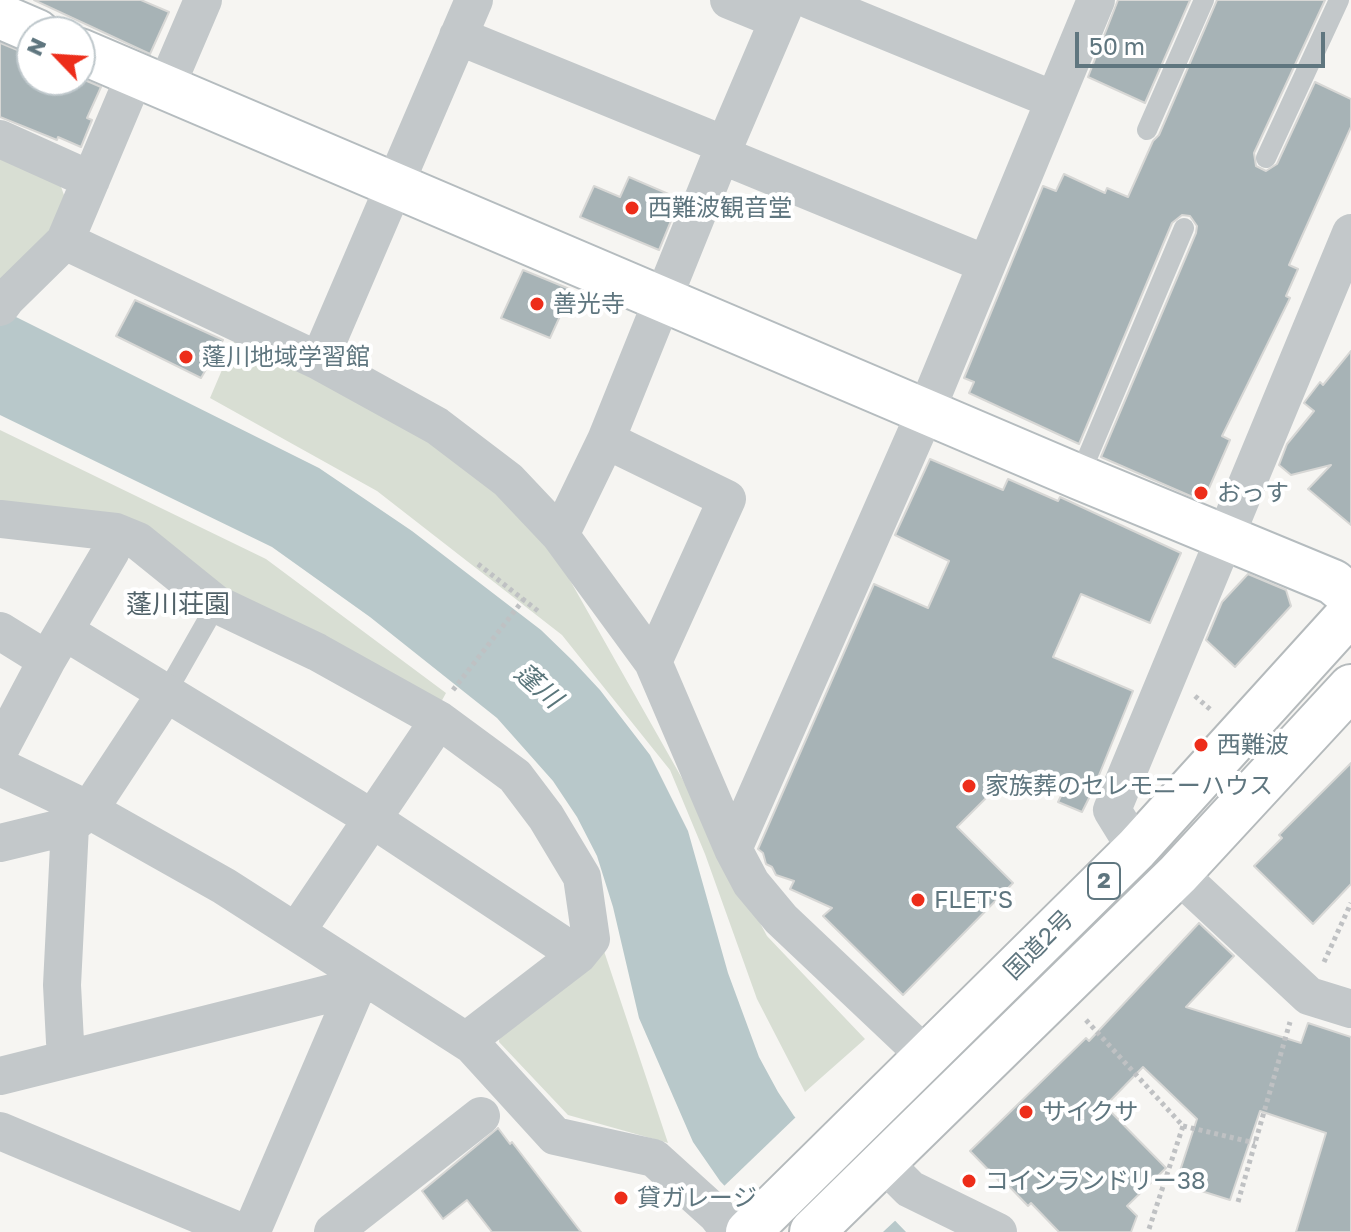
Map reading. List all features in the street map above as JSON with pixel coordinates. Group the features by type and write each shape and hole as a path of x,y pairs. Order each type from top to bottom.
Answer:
{"main road":[{"path":"96,58 1333,582 1351,597"},
{"name":"国道2号","path":"748,1232 1136,849 1351,612"},
{"name":"国道2号","path":"812,1232 1178,874 1351,687"}],"street":[{"path":"3,303 65,241 91,180 203,0"},
{"path":"319,361 474,0"},
{"path":"560,535 606,440 783,10 729,0"},
{"path":"810,0 1054,100"},
{"path":"733,849 926,411 1096,0"},
{"path":"458,36 986,264"},
{"path":"0,139 91,180"},
{"path":"1136,849 1112,810 1351,233"},
{"path":"65,241 319,361 437,426 508,480 560,535 653,662 733,849 751,883 781,919 927,1057"},
{"path":"606,440 727,499 653,662"},
{"path":"0,519 116,532 138,541 216,604 317,652 446,706 515,776 546,817 582,877 591,939 578,955 466,1041"},
{"path":"0,749 111,551"},
{"path":"0,631 56,645 166,693 373,819 578,955"},
{"path":"68,1057 62,985 80,818 166,693"},
{"path":"296,932 446,706"},
{"path":"0,767 80,818 224,886 296,932 364,985 466,1041 555,1136 654,1158 717,1215 730,1232"},
{"path":"0,843 80,818"},
{"path":"1178,874 1304,992 1351,1009"},
{"path":"0,1076 364,985"},
{"path":"0,1131 242,1232 254,1226 364,985"},
{"path":"333,1232 481,1116"},
{"path":"880,1167 910,1189 998,1232"}],"lane":[{"path":"1147,130 1204,0"},
{"path":"1266,158 1339,0"},
{"path":"1079,477 1184,228"},
{"path":"166,693 207,621"}],"path":[{"path":"478,564 538,611"},
{"path":"446,706 524,599"},
{"path":"1238,1202 1304,992 1351,903"},
{"path":"1086,1020 1183,1126 1255,1143"},
{"path":"1148,1232 1183,1126"}],"shaded area":[{"path":"0,153 58,178 65,198 52,233 0,279"},
{"path":"236,337 422,432 541,529 767,936 865,1039 805,1092 757,999 705,854 670,770 562,635 377,491 210,398"},
{"path":"0,430 266,559 446,693 440,704 222,593 0,507"},
{"path":"603,948 668,1143 568,1115 499,1042 500,1024"}],"water":[{"name":"蓬川","path":"0,309 319,468 412,531 541,630 573,661 600,690 650,755 688,831 728,973 759,1057 778,1092 794,1116 906,1232 768,1232 720,1181 693,1142 639,1018 613,907 597,856 577,817 553,781 497,718 370,617 272,547 0,415"}],"pier":[{"path":"798,1115 898,1218 883,1232 763,1232 722,1188"}],"building":[{"path":"34,0 141,0 169,12 150,54 96,29 96,16 68,16"},
{"path":"1118,0 1190,0 1145,103 1088,77"},
{"path":"1217,0 1325,0 1254,153 1256,166 1266,171 1277,164 1315,82 1351,99 1351,127 1289,265 1298,269 1286,296 1290,298 1222,436 1230,440 1206,495 1195,498 1101,457 1196,233 1197,226 1190,216 1182,215 1172,223 1079,444 969,393 974,382 964,378 1043,186 1056,191 1064,174 1105,193 1107,188 1128,197 1153,141 1159,135"},
{"path":"0,43 16,50 16,96 96,96 96,85 101,87 87,118 92,120 81,147 0,117"},
{"name":"西難波観音堂","path":"629,177 680,199 659,250 580,217 594,186 620,197"},
{"name":"善光寺","path":"523,270 572,290 550,338 501,318"},
{"name":"蓬川地域学習館","path":"135,300 223,340 201,378 116,336"},
{"path":"1351,351 1351,525 1308,489 1331,465 1291,475 1279,465 1287,444 1314,411 1304,403"},
{"path":"930,459 1003,490 1008,479 1058,501 1060,497 1181,553 1150,623 1081,594 1053,657 1133,691 1093,790 1082,812 1058,802 1063,792 1014,770 957,827 1013,883 903,995 823,916 832,908 790,889 794,881 776,875 758,849 874,584 928,608 949,561 895,535"},
{"path":"1248,574 1286,590 1291,606 1235,667 1206,640 1222,602"},
{"path":"1351,763 1351,884 1313,924 1254,866 1282,838 1279,835"},
{"path":"1199,923 1234,956 1186,1007 1301,1043 1308,1023 1351,1037 1351,1232 1296,1232 1326,1133 1260,1111 1230,1200 1176,1183 1197,1119 1143,1067 1105,1106 1166,1168 1127,1206 1137,1216 1131,1232 1059,1232 1031,1203 1028,1206 1006,1183 1004,1186 970,1151 1086,1038 1089,1041"},
{"path":"498,1128 581,1232 492,1232 467,1200 443,1219 422,1191"}],"place":[{"name":"西難波観音堂","path":"632,208"},
{"name":"善光寺","path":"537,304"},
{"name":"蓬川地域学習館","path":"186,357"},
{"name":"おっす","path":"1201,493"},
{"name":"西難波","path":"1201,745"},
{"name":"家族葬のセレモニーハウス","path":"969,786"},
{"name":"FLET'S","path":"918,900"},
{"name":"サイクサ","path":"1026,1112"},
{"name":"コインランドリー38","path":"969,1181"},
{"name":"貸ガレージ","path":"621,1198"}],"district":[{"name":"蓬川荘園","path":"178,605"}]}
